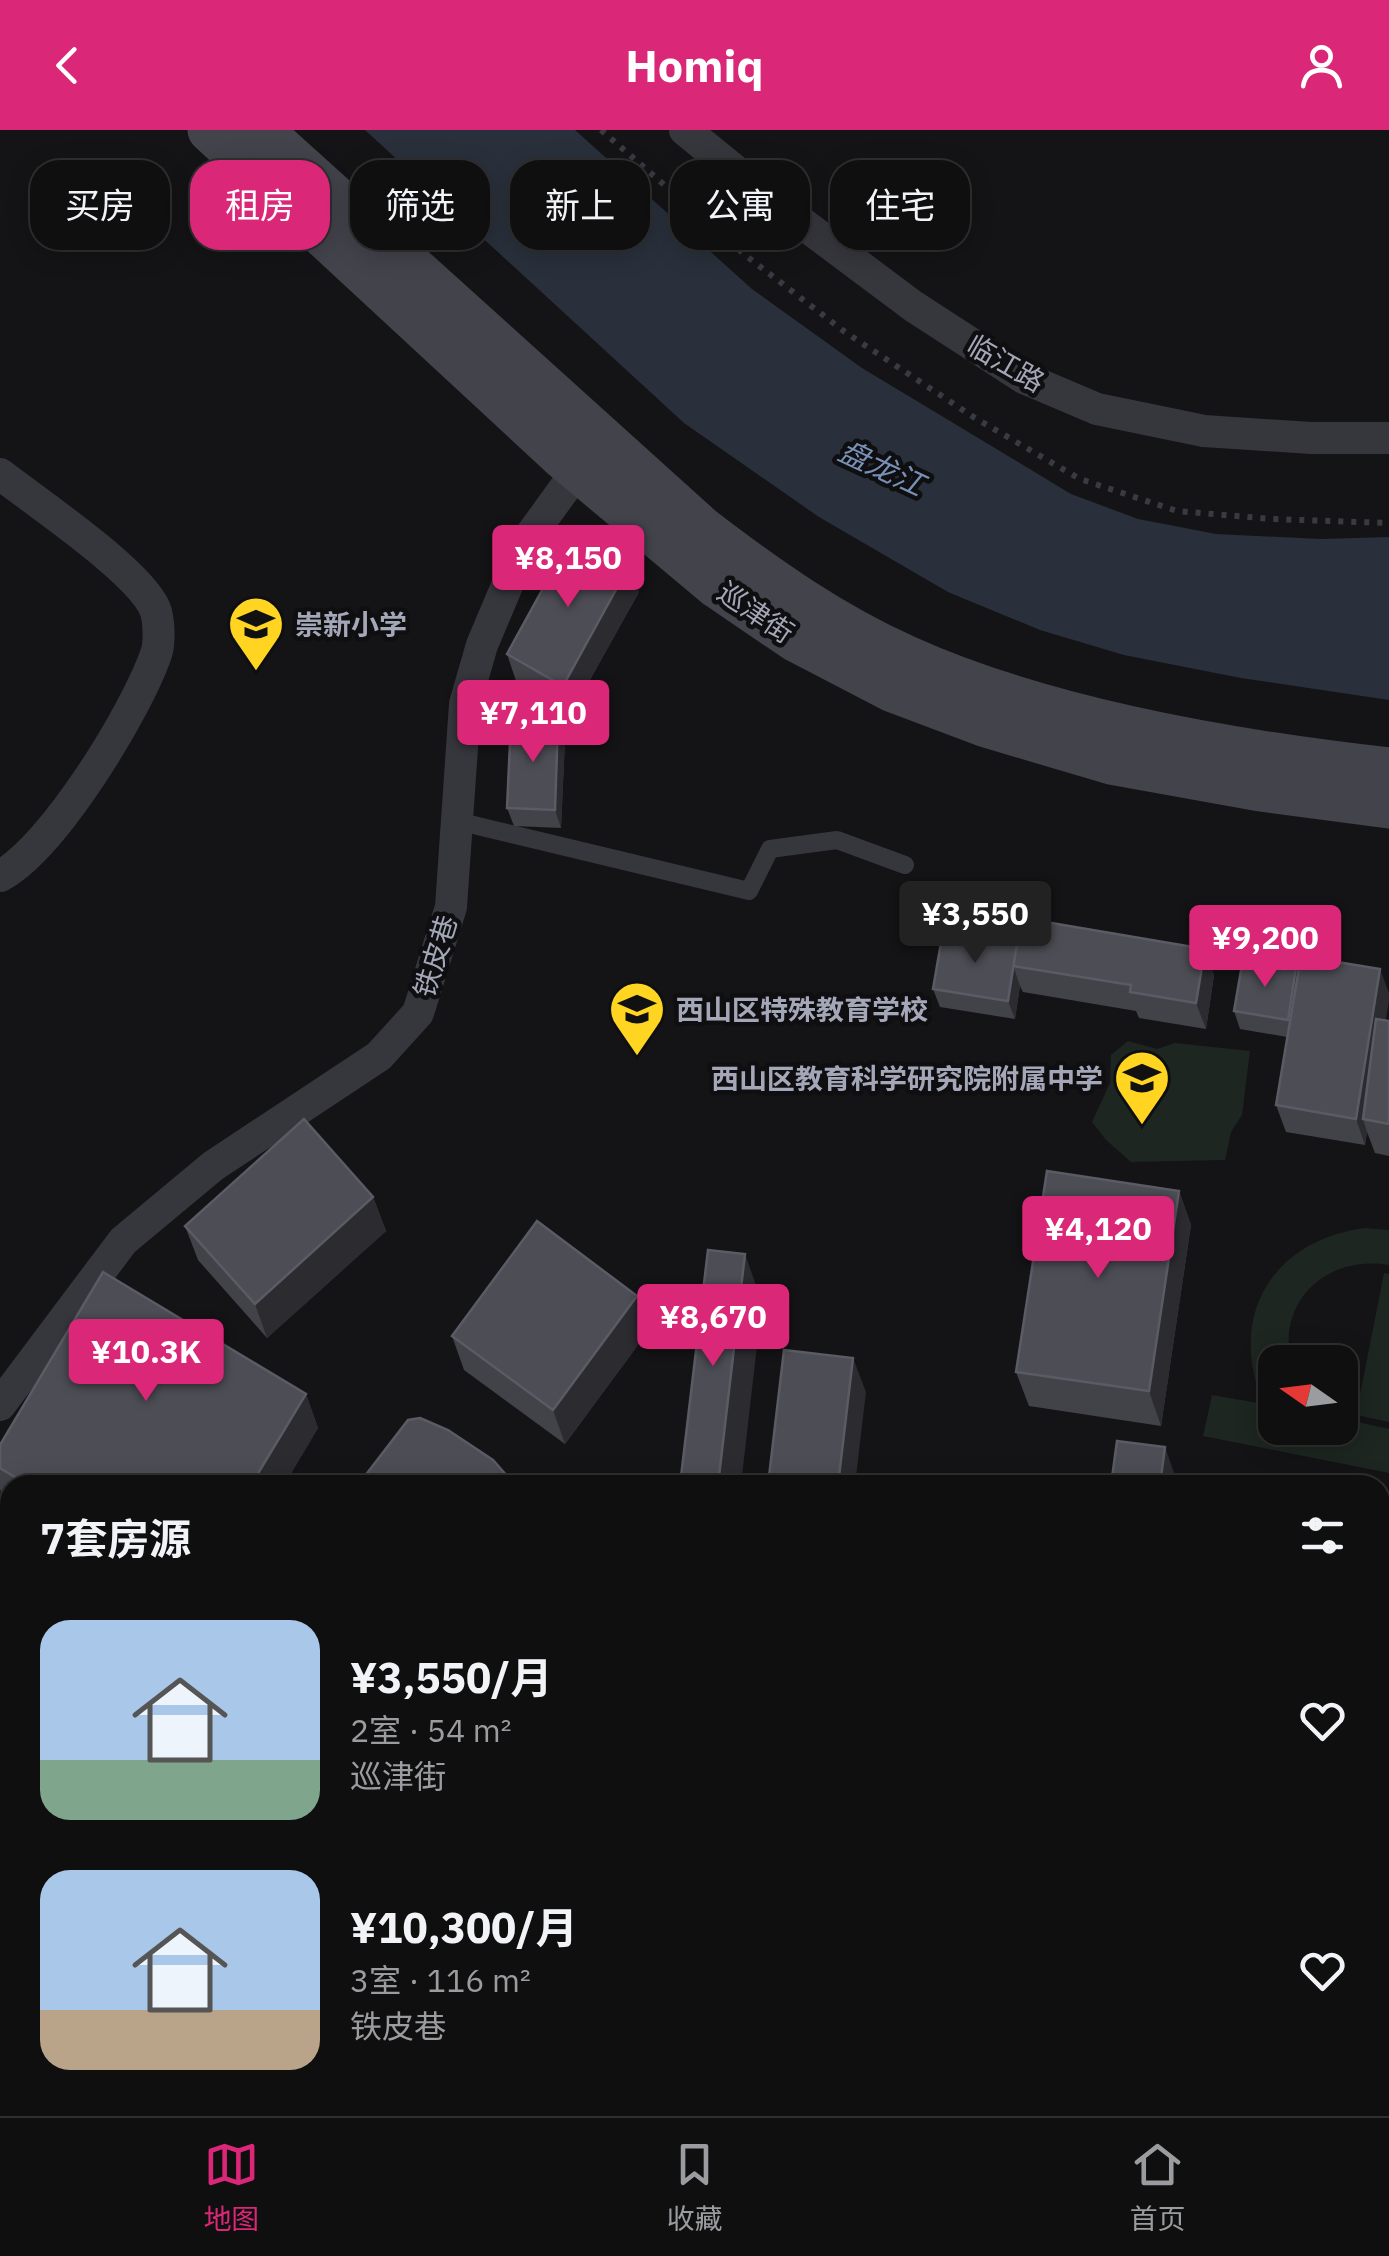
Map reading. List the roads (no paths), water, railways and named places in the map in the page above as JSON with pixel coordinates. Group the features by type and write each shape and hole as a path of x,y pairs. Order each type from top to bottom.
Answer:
{"main road":[{"name":"巡津街","path":"210,130 578,470 716,586 795,639 893,690 986,725 1111,762 1260,790 1389,806"},
{"name":"巡津街","path":"260,130 700,528 774,584 842,626 972,684 1073,713 1194,740 1389,770"}],"street":[{"name":"临江路","path":"685,130 914,306 1024,378 1097,409 1204,431 1389,438"},
{"name":"铁皮巷","path":"0,1404 123,1241 213,1166 378,1056 418,1013 451,907 465,704 482,645 525,543 578,470"},
{"path":"0,474 129,575 155,610 158,650 128,717 81,790 17,867 0,876"}],"lane":[{"path":"457,820 749,891 770,849 838,840 905,865"}],"water":[{"name":"盘龙江","path":"365,130 575,130 608,160 510,160 510,250 650,250 650,197 670,215 670,250 709,250 752,289 862,368 1071,494 1138,519 1216,534 1321,539 1389,537 1389,700 1241,678 1124,655 1040,630 948,592 819,517 684,423 490,245 490,160 398,160"}],"place":[{"name":"崇新小学","path":"256,673"},
{"name":"西山区特殊教育学校","path":"637,1058"},
{"name":"西山区教育科学研究院附属中学","path":"1142,1127"}]}
